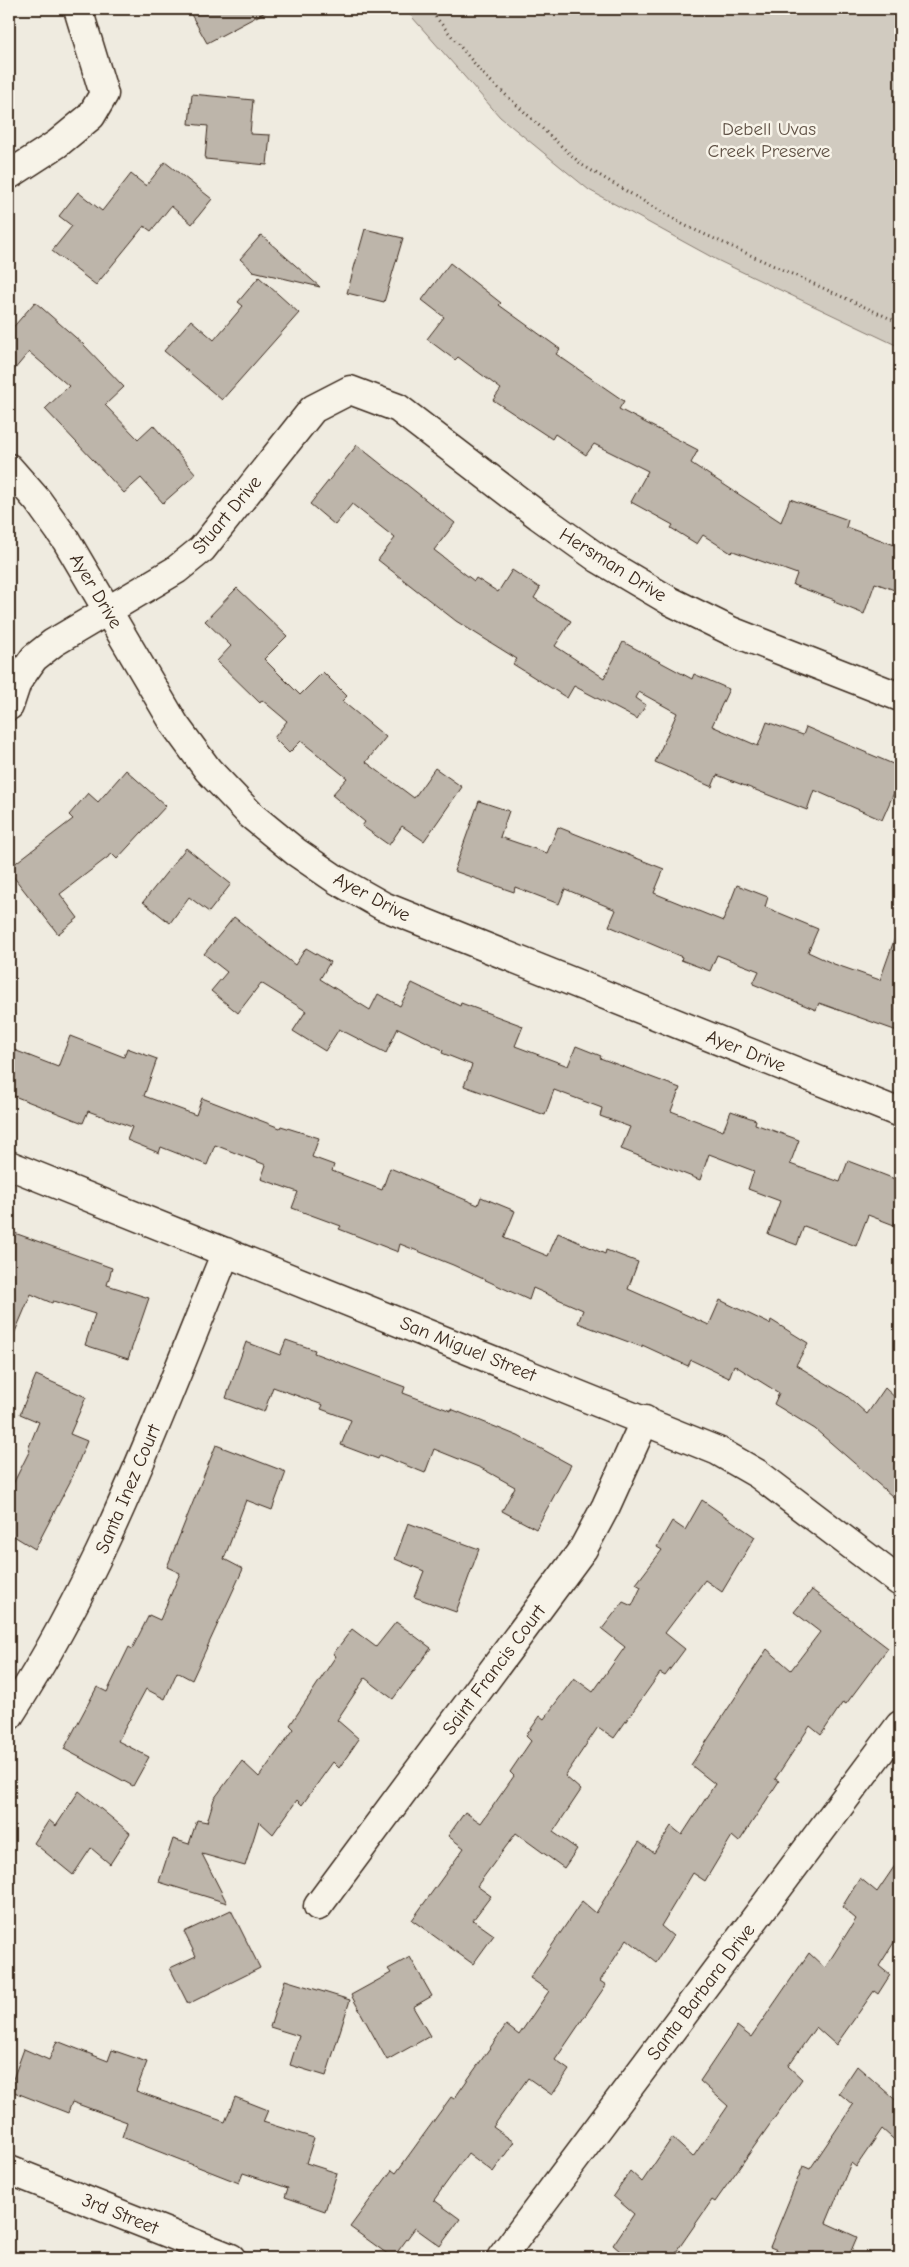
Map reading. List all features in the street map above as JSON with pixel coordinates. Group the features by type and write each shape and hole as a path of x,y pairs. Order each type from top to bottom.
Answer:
{"street":[{"path":"9,175 57,144 92,116 104,94 78,9"},
{"name":"Stuart Drive","path":"9,706 17,682 34,658 53,644 176,570 202,549 313,409 350,390"},
{"name":"Hersman Drive","path":"350,390 398,408 539,516 599,559 670,601 731,631 900,697"},
{"name":"Ayer Drive","path":"9,468 38,501 66,540 175,725 208,770 252,816 296,852 336,880 383,906 900,1113"},
{"name":"San Miguel Street","path":"9,1165 718,1451 758,1474 900,1582"},
{"name":"Santa Inez Court","path":"9,1716 76,1602 124,1504 226,1252"},
{"name":"Saint Francis Court","path":"318,1906 582,1549 606,1506 645,1420"},
{"name":"Santa Barbara Drive","path":"501,2258 900,1725"},
{"name":"3rd Street","path":"9,2170 231,2258"}],"path":[{"path":"429,9 484,75 582,165 684,226 900,323"}],"green space":[{"name":"Debell Uvas Creek Preserve","path":"405,9 900,9 900,347 717,260 589,190 500,117"}],"building":[{"path":"188,9 271,9 207,43"},
{"path":"192,94 253,100 250,134 270,135 267,165 205,159 208,126 189,124"},
{"path":"165,162 212,199 192,224 171,206 151,231 144,226 96,285 52,251 72,226 59,216 78,192 102,211 131,174 146,186"},
{"path":"365,229 403,238 384,302 347,293"},
{"path":"261,235 320,287 253,271 240,259"},
{"path":"450,263 501,303 499,305 560,349 556,354 624,401 619,409 698,450 691,463 781,522 790,499 848,520 846,527 900,547 900,592 875,583 864,614 834,602 835,600 793,585 797,574 733,551 731,553 703,535 697,544 671,528 673,525 631,502 648,471 594,444 586,455 555,434 552,439 493,400 501,389 458,357 455,360 427,339 444,317 422,300"},
{"path":"259,277 299,313 222,400 164,351 191,320 214,340 243,306 238,302"},
{"path":"35,302 83,344 124,387 105,405 138,439 153,425 196,474 163,503 141,478 124,493 45,409 69,386 29,352 9,376 9,332"},
{"path":"357,445 455,523 434,550 474,581 476,578 498,592 512,570 540,588 534,598 571,621 555,646 604,678 623,642 692,679 694,674 729,689 712,726 758,746 767,722 803,735 806,727 900,767 900,779 882,820 814,790 807,810 717,775 712,787 655,762 677,713 639,692 636,698 646,705 637,719 574,686 567,698 513,664 517,659 456,621 378,560 395,538 352,504 335,525 310,504"},
{"path":"237,588 287,636 264,659 300,695 323,672 347,696 342,701 386,737 366,762 414,798 435,768 462,787 424,841 402,826 389,845 362,826 365,822 332,795 347,778 301,741 289,753 274,738 287,721 262,700 260,703 217,661 231,646 205,621"},
{"path":"126,770 166,806 117,859 112,854 60,894 78,918 58,934 9,871 9,868 73,819 69,815 88,793 98,802"},
{"path":"479,801 509,811 500,837 547,853 558,827 664,869 654,893 723,921 737,885 768,897 765,907 818,929 808,952 834,964 880,980 897,932 900,933 900,1032 819,1003 816,1010 753,984 759,971 717,955 710,971 681,960 682,957 609,926 616,910 565,889 559,904 515,887 514,892 454,871"},
{"path":"186,848 231,884 209,912 189,897 170,923 143,902"},
{"path":"234,917 295,965 306,948 330,962 320,979 370,1010 378,994 400,1006 412,983 460,1006 461,1003 523,1026 515,1046 568,1066 576,1046 601,1056 600,1058 680,1088 671,1111 723,1131 731,1111 756,1120 755,1124 799,1140 790,1164 840,1182 848,1161 900,1181 900,1208 894,1225 868,1215 856,1246 804,1226 797,1245 768,1234 780,1201 748,1189 754,1171 709,1154 700,1180 621,1149 630,1127 600,1116 602,1108 554,1090 545,1115 464,1086 472,1065 442,1053 443,1050 398,1028 386,1053 339,1029 325,1051 293,1031 306,1011 261,983 238,1013 211,991 227,972 204,954"},
{"path":"70,1036 124,1057 127,1048 157,1059 144,1096 196,1115 202,1098 280,1128 281,1126 319,1138 312,1157 334,1165 332,1171 382,1190 390,1168 478,1205 481,1197 515,1211 504,1238 548,1256 558,1233 605,1254 606,1250 638,1262 628,1289 709,1325 720,1300 770,1324 771,1320 808,1343 796,1365 847,1396 867,1414 885,1388 900,1402 900,1503 815,1429 774,1404 779,1393 734,1365 729,1378 691,1360 688,1366 642,1345 642,1347 578,1323 583,1310 533,1288 529,1300 453,1265 400,1244 398,1252 339,1229 341,1226 292,1208 298,1192 261,1179 266,1165 215,1145 207,1165 161,1147 159,1153 127,1140 132,1127 88,1111 83,1123 9,1094 9,1048 58,1067"},
{"path":"9,1231 112,1268 107,1285 149,1298 128,1359 85,1345 95,1314 53,1301 52,1303 31,1294 9,1346"},
{"path":"286,1340 315,1350 314,1353 405,1387 403,1393 451,1411 451,1409 518,1436 571,1465 536,1529 502,1511 515,1487 481,1468 434,1449 425,1473 380,1455 378,1459 341,1445 351,1420 321,1409 323,1405 273,1387 264,1412 226,1398 246,1342 280,1355"},
{"path":"36,1375 86,1397 70,1434 87,1441 71,1480 35,1549 9,1533 9,1492 30,1450 28,1449 39,1422 20,1414"},
{"path":"216,1445 286,1472 272,1510 246,1500 224,1559 243,1569 192,1680 177,1672 165,1699 146,1689 118,1741 149,1757 133,1786 64,1749 97,1687 107,1692 129,1647 132,1649 149,1615 160,1620 180,1573 167,1567"},
{"path":"702,1500 755,1537 722,1592 705,1580 665,1633 685,1649 665,1676 660,1673 614,1738 598,1727 565,1776 581,1790 553,1832 577,1849 564,1868 516,1833 477,1886 491,1896 473,1920 494,1935 473,1964 412,1920 464,1848 448,1836 465,1812 481,1823 514,1776 510,1772 531,1741 526,1736 540,1716 544,1719 574,1678 593,1692 625,1647 602,1629 623,1602 632,1606 641,1587 636,1584 662,1550 657,1547 672,1521 685,1530"},
{"path":"408,1523 479,1549 456,1612 414,1597 424,1571 395,1559"},
{"path":"812,1590 888,1648 846,1704 843,1702 821,1735 810,1726 775,1779 779,1781 739,1842 732,1836 705,1881 693,1873 661,1926 673,1936 656,1962 627,1939 600,1981 606,1985 555,2060 569,2070 552,2095 528,2078 493,2127 514,2142 493,2172 468,2153 434,2200 460,2219 440,2246 415,2228 393,2258 350,2227 392,2170 396,2173 451,2097 454,2099 506,2025 519,2035 549,1991 530,1978 582,1901 596,1913 639,1842 654,1853 671,1826 682,1835 715,1784 691,1765 767,1649 791,1670 820,1632 794,1612"},
{"path":"396,1622 431,1648 393,1699 365,1678 337,1720 359,1739 339,1768 333,1762 302,1805 297,1800 273,1834 259,1821 245,1866 202,1854 227,1903 159,1882 173,1839 189,1844 197,1820 207,1822 214,1799 242,1761 259,1777 294,1729 290,1725 336,1656 333,1654 352,1629 376,1647"},
{"path":"79,1791 130,1833 110,1864 91,1848 73,1875 34,1843 49,1820 56,1826"},
{"path":"900,1858 900,1933 879,1966 890,1975 878,1994 874,1991 836,2045 816,2027 788,2066 802,2079 715,2202 712,2200 672,2258 628,2258 613,2245 634,2214 613,2196 630,2171 642,2182 672,2138 693,2157 728,2106 700,2081 737,2026 751,2037 809,1953 825,1968 856,1919 842,1907 860,1878 877,1892"},
{"path":"231,1910 260,1968 188,2004 170,1968 196,1956 184,1932"},
{"path":"410,1957 432,1996 413,2007 430,2036 387,2060 351,1995 391,1973 388,1969"},
{"path":"285,1980 350,2000 326,2076 290,2065 299,2036 270,2027"},
{"path":"57,2041 108,2061 112,2050 147,2062 136,2091 225,2122 235,2097 268,2110 263,2122 314,2138 306,2163 337,2173 325,2211 285,2197 288,2188 243,2173 239,2183 122,2137 127,2122 72,2102 68,2113 9,2090 24,2049 49,2060"},
{"path":"857,2066 900,2104 900,2145 882,2129 856,2167 851,2163 826,2223 857,2237 848,2258 797,2258 770,2247 803,2166 810,2169 853,2105 839,2093"}]}
